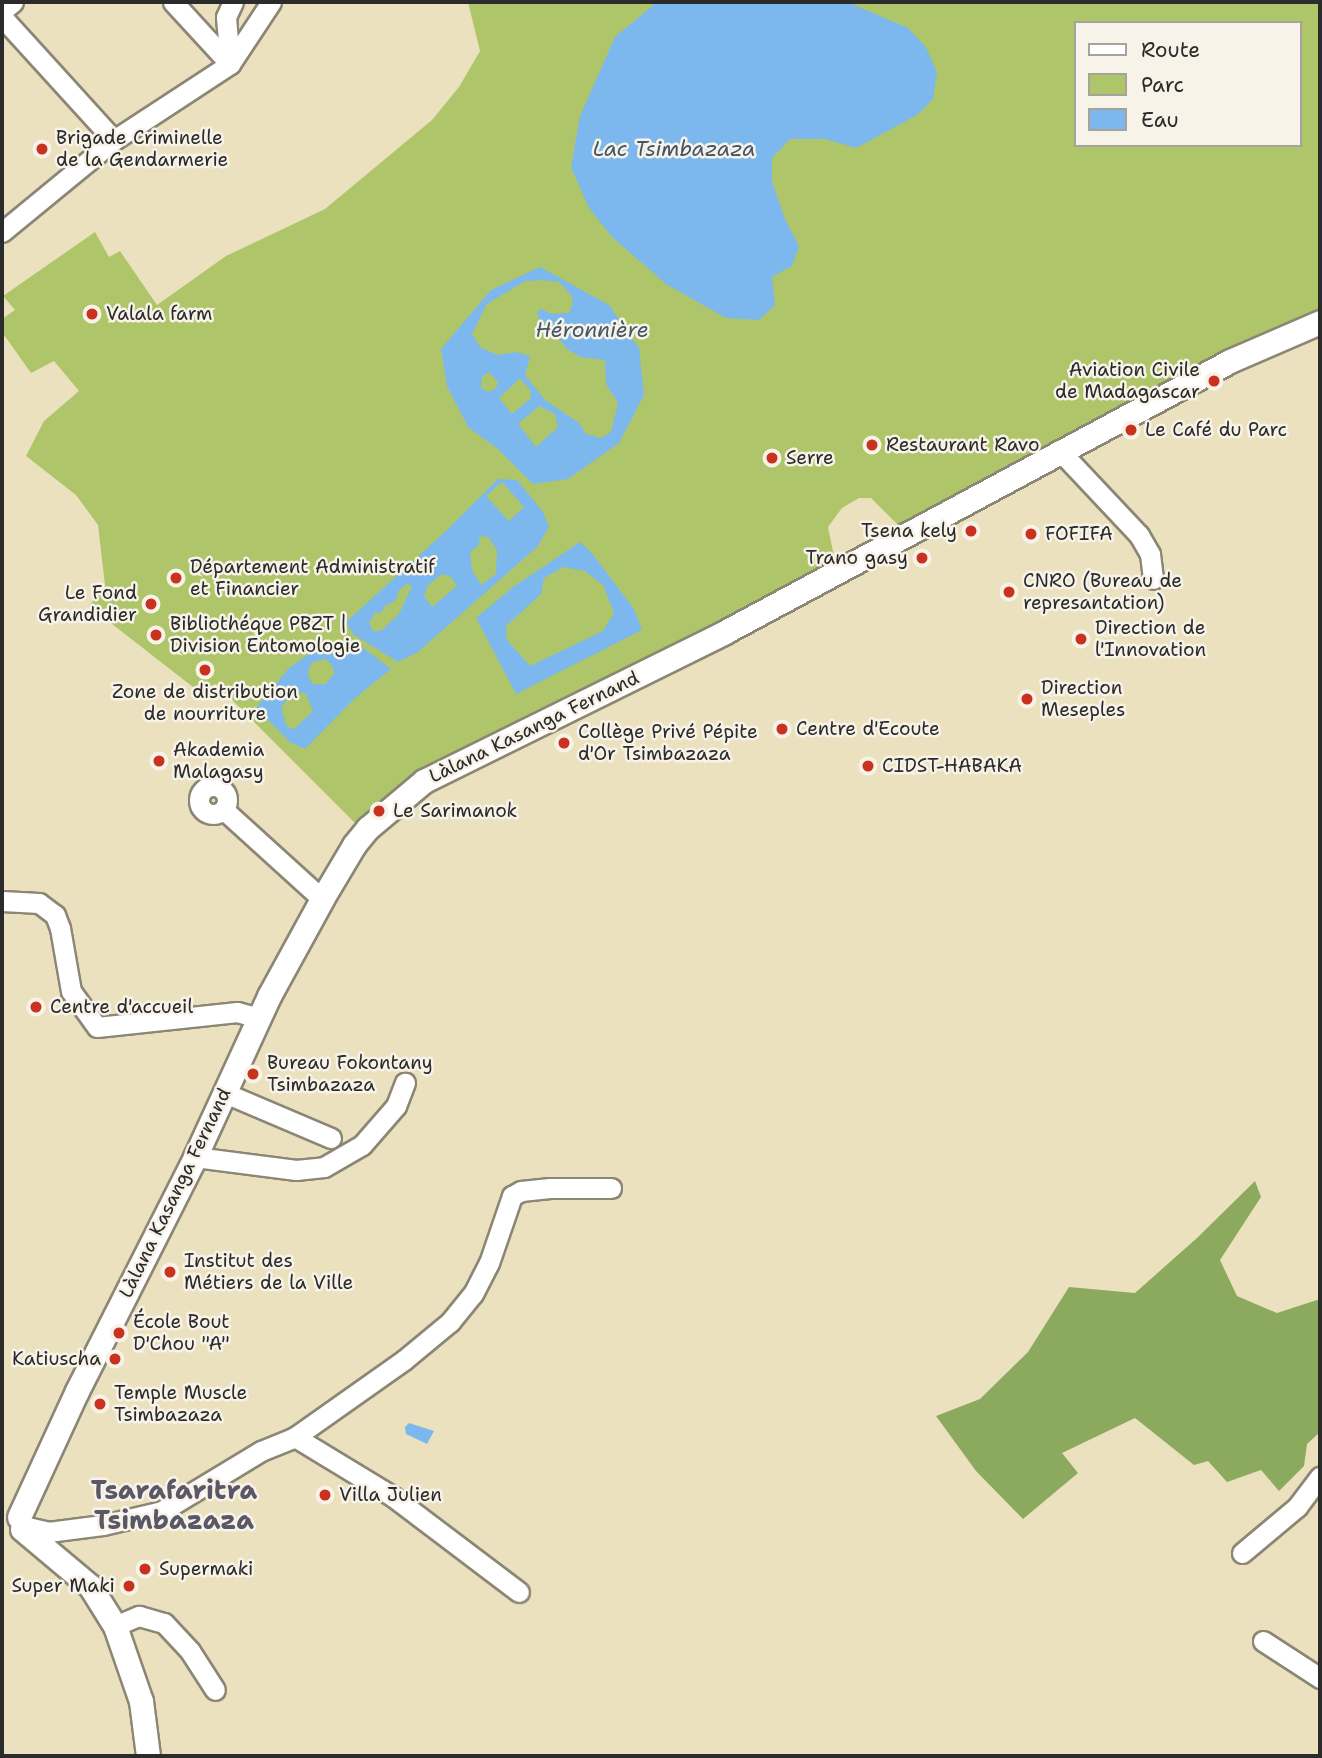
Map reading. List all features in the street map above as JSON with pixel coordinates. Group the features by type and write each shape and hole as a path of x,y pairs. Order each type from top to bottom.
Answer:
{"street":[{"path":"2,11 13,2"},
{"path":"173,2 230,64"},
{"path":"230,64 226,17 233,2"},
{"path":"2,232 114,140 230,64 271,2"},
{"path":"2,17 114,140"},
{"name":"Làlana Kasanga Fernand","path":"15,1523 77,1391 195,1157 260,1018 322,899 354,845 368,828 424,780 723,632 1059,450 1230,361 1320,322"},
{"path":"1059,450 1139,535 1150,554 1153,579"},
{"path":"224,810 322,899"},
{"path":"2,901 39,903 55,915 60,928 71,991 97,1027 237,1012 260,1018"},
{"path":"195,1157 296,1170 324,1167 362,1145 396,1106 405,1083"},
{"path":"225,1093 331,1138"},
{"path":"15,1523 48,1532 103,1525 162,1511 261,1451 295,1437 404,1360 450,1322 473,1294 489,1264 512,1196 521,1191 550,1188 611,1188"},
{"path":"295,1437 392,1496 519,1592"},
{"path":"1242,1553 1297,1507 1320,1477"},
{"path":"15,1523 90,1586 115,1626 141,1701 148,1756"},
{"path":"115,1626 139,1616 164,1623 190,1651 215,1690"},
{"path":"1263,1641 1320,1678"}],"green space":[{"path":"468,2 1320,2 1320,314 902,529 871,498 859,498 842,508 828,527 835,561 361,829 216,684 198,691 89,606 105,585 98,525 76,495 26,456 44,421 79,391 54,361 31,373 2,332 2,319 15,310 3,296 95,232 109,257 120,251 157,305 226,256 325,209 432,120 459,87 480,51"},
{"path":"1255,1181 1261,1197 1220,1260 1237,1296 1277,1313 1320,1299 1320,1432 1307,1444 1304,1466 1279,1491 1261,1470 1227,1482 1208,1461 1194,1465 1135,1418 1062,1453 1078,1473 1023,1519 976,1471 936,1416 980,1399 1028,1352 1069,1287 1135,1293"}],"water":[{"name":"Lac Tsimbazaza","path":"657,2 847,2 908,28 926,47 937,73 933,99 917,115 856,148 825,139 790,139 772,158 772,182 785,219 799,246 792,266 772,277 775,305 759,320 726,318 666,284 612,237 589,208 571,167 580,116 615,37"},
{"name":"Héronnière","path":"540,267 609,305 639,348 644,395 619,443 568,479 533,484 498,449 468,427 447,386 441,349 491,290","holes":["525,281 559,282 571,295 573,303 569,313 552,314 541,309 537,312 539,319 549,326 567,349 580,357 605,360 606,384 618,403 611,432 601,438 586,434 579,423 545,400 525,375 530,356 516,352 498,355 481,348 472,334 487,304","489,372 498,382 496,388 489,392 481,388 482,377","520,378 530,390 531,398 512,414 499,398","539,406 555,414 558,427 536,447 518,424"]},
{"path":"498,479 517,480 543,512 549,527 537,547 418,652 398,662 353,634 346,622 447,530","holes":["502,482 524,507 509,521 486,496","480,536 488,537 497,550 496,574 481,585 472,570 470,552 479,545","442,574 451,577 457,586 432,607 424,596 428,585","407,584 412,586 399,614 381,631 373,631 369,623 375,613 382,612 384,607 396,600 399,590"]},
{"path":"580,542 591,552 634,609 642,630 516,694 476,618 513,587","holes":["563,567 585,571 603,585 614,613 603,631 530,666 507,640 506,626 541,594 544,578"]},
{"path":"354,641 391,669 354,699 305,749 290,742 256,708 289,668 329,642","holes":["325,659 332,665 334,674 325,684 313,684 308,676 309,668 313,662","293,691 306,694 313,711 294,729 287,727 281,708"]},
{"path":"409,1423 434,1431 427,1444 406,1434 405,1427"}],"place":[{"name":"Brigade Criminelle de la Gendarmerie","path":"42,149"},
{"name":"Valala farm","path":"92,314"},
{"name":"Aviation Civile de Madagascar","path":"1214,381"},
{"name":"Le Café du Parc","path":"1131,430"},
{"name":"Restaurant Ravo","path":"872,445"},
{"name":"Serre","path":"772,458"},
{"name":"Tsena kely","path":"971,531"},
{"name":"FOFIFA","path":"1031,534"},
{"name":"Trano gasy","path":"922,558"},
{"name":"Département Administratif et Financier","path":"176,578"},
{"name":"CNRO (Bureau de represantation)","path":"1009,592"},
{"name":"Le Fond Grandidier","path":"151,604"},
{"name":"Bibliothéque PBZT | Division Entomologie","path":"156,635"},
{"name":"Direction de l'Innovation","path":"1081,639"},
{"name":"Zone de distribution de nourriture","path":"205,670"},
{"name":"Direction Meseples","path":"1027,699"},
{"name":"Centre d'Ecoute","path":"782,729"},
{"name":"Collège Privé Pépite d'Or Tsimbazaza","path":"564,743"},
{"name":"Akademia Malagasy","path":"159,761"},
{"name":"CIDST-HABAKA","path":"868,766"},
{"name":"Le Sarimanok","path":"379,811"},
{"name":"Centre d'accueil","path":"36,1007"},
{"name":"Bureau Fokontany Tsimbazaza","path":"253,1074"},
{"name":"Institut des Métiers de la Ville","path":"170,1272"},
{"name":"École Bout D'Chou \"A\"","path":"119,1333"},
{"name":"Katiuscha","path":"115,1359"},
{"name":"Temple Muscle Tsimbazaza","path":"100,1404"},
{"name":"Villa Julien","path":"325,1495"},
{"name":"Supermaki","path":"145,1569"},
{"name":"Super Maki","path":"129,1586"}],"district":[{"name":"Tsarafaritra Tsimbazaza","path":"174,1505"}]}
